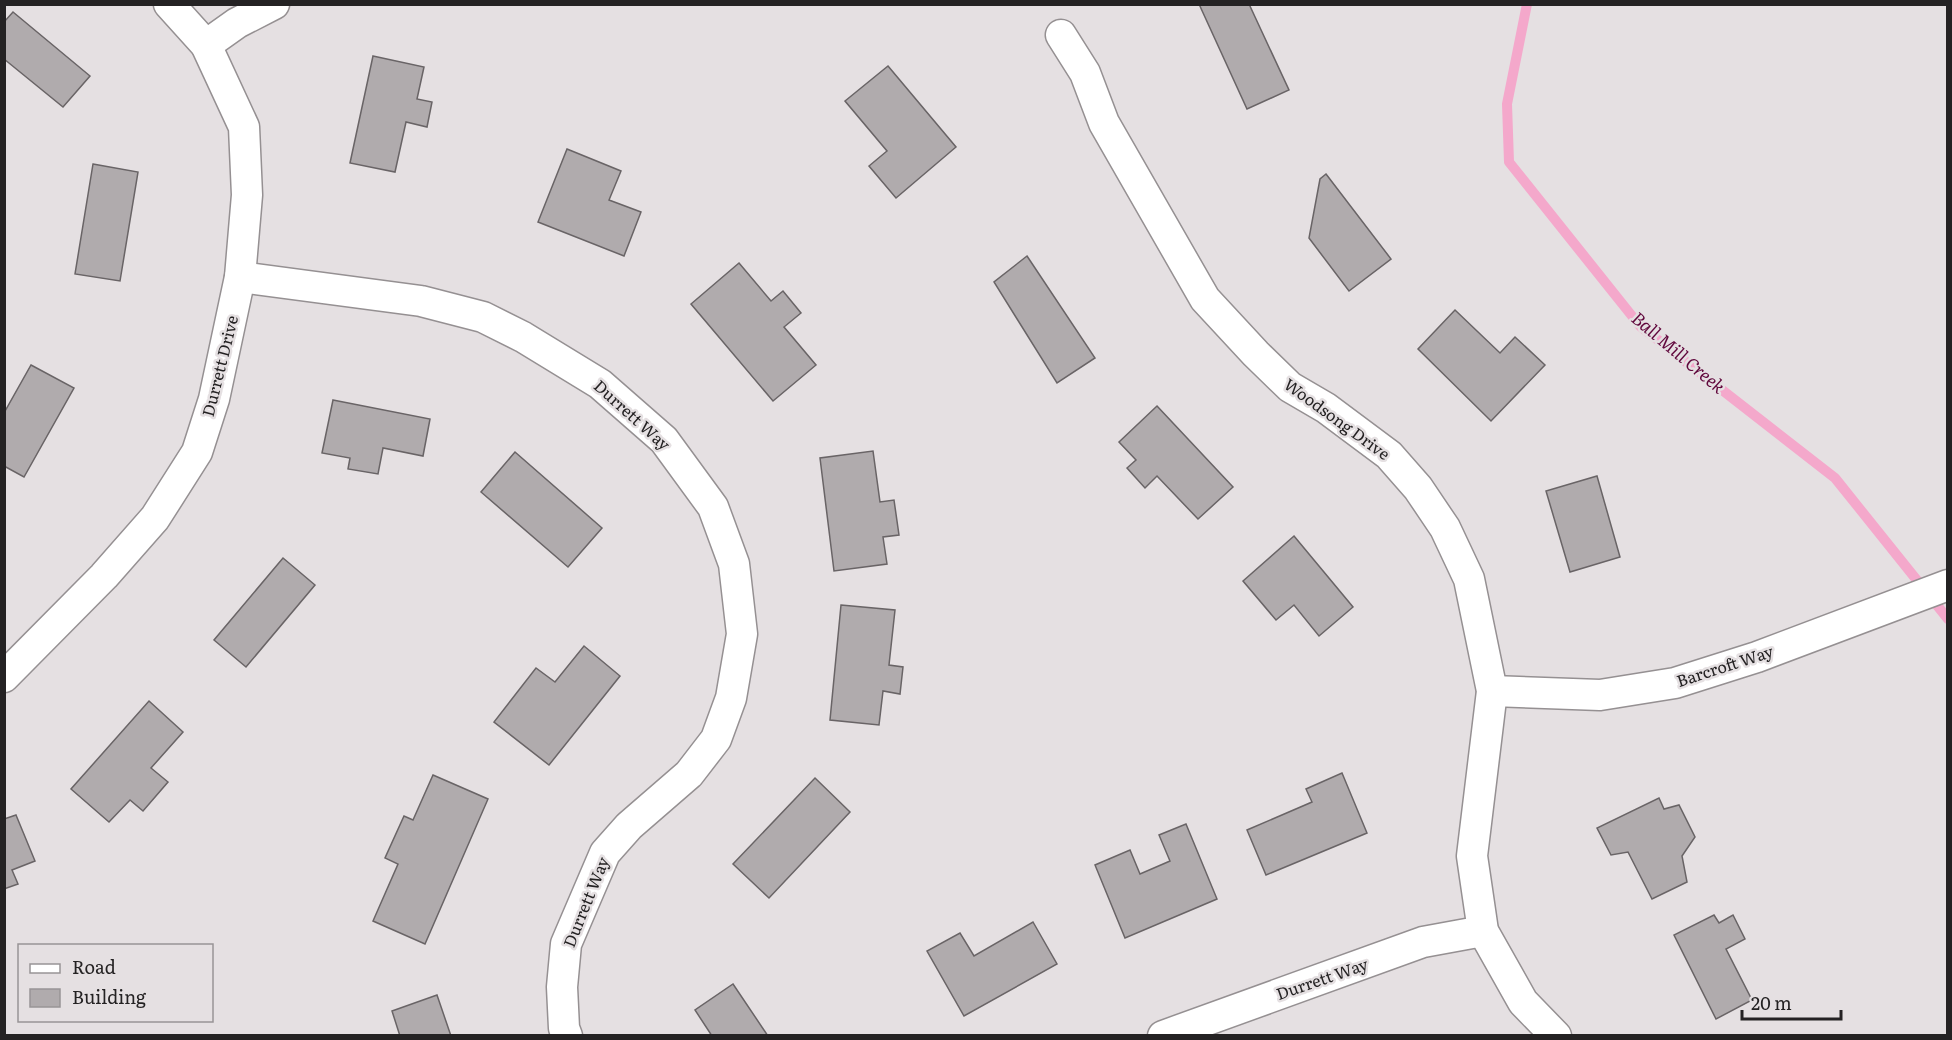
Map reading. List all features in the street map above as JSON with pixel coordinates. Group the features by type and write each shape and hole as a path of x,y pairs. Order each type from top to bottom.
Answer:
{"street":[{"name":"Durrett Drive","path":"4,677 104,576 155,518 197,452 214,399 240,277 247,195 244,127 206,45 169,4"},
{"path":"206,45 237,23 274,4"},
{"name":"Woodsong Drive","path":"1061,34 1085,73 1104,123 1205,299 1290,387 1326,408 1389,455 1418,488 1445,528 1469,579 1492,691 1472,856 1483,931 1523,1002 1556,1035"},
{"name":"Durrett Way","path":"240,277 421,301 483,317 523,337 600,384 664,440 713,507 734,564 742,634 731,698 716,739 689,774 629,826 605,853 566,944 562,987 564,1028 567,1035"},
{"name":"Barcroft Way","path":"1492,691 1600,695 1675,684 1757,657 1947,585"},
{"name":"Durrett Way","path":"1163,1035 1423,942 1483,931"}],"building":[{"path":"1199,4 1249,4 1289,90 1247,109"},
{"path":"13,12 90,76 63,107 4,59 4,22"},
{"path":"373,56 424,67 417,99 432,102 427,127 406,122 395,172 350,163"},
{"path":"888,66 956,147 896,198 869,166 887,151 845,101"},
{"path":"567,149 621,171 609,200 641,212 624,256 538,222"},
{"path":"93,164 138,172 120,281 75,274"},
{"path":"1326,174 1391,259 1349,291 1309,238 1320,179"},
{"path":"1027,256 1095,358 1057,383 994,282"},
{"path":"739,263 771,301 783,291 801,313 784,327 816,365 773,401 691,304"},
{"path":"1455,310 1500,353 1515,337 1545,365 1491,421 1418,349"},
{"path":"31,365 74,388 24,477 4,466 4,413"},
{"path":"333,400 430,419 423,456 383,448 378,474 348,469 350,458 322,453"},
{"path":"1157,406 1233,487 1198,519 1157,476 1145,488 1127,468 1136,460 1119,442"},
{"path":"873,451 880,502 894,500 899,535 883,537 887,564 834,571 820,458"},
{"path":"515,452 602,528 568,567 481,492"},
{"path":"1597,476 1620,557 1570,572 1546,491"},
{"path":"1294,536 1353,607 1319,636 1294,605 1276,620 1243,581"},
{"path":"283,558 315,585 246,667 214,640"},
{"path":"841,605 895,610 889,665 903,667 900,694 883,691 879,725 830,720"},
{"path":"584,646 620,676 549,765 494,722 536,668 555,682"},
{"path":"149,701 183,732 151,768 168,782 143,811 130,800 109,822 71,789"},
{"path":"1342,773 1367,833 1266,875 1247,830 1312,802 1306,789"},
{"path":"433,775 488,799 425,944 373,921 398,864 385,858 404,816 413,820"},
{"path":"815,778 850,812 769,898 733,864"},
{"path":"1659,798 1664,809 1679,805 1695,837 1682,856 1687,882 1652,899 1628,852 1611,855 1597,828"},
{"path":"16,815 35,861 12,870 18,884 4,889 4,819"},
{"path":"1186,824 1217,899 1125,938 1095,865 1130,850 1140,874 1170,861 1159,835"},
{"path":"1714,915 1719,923 1733,915 1745,939 1726,949 1752,1000 1716,1019 1674,935"},
{"path":"1033,922 1057,964 964,1016 927,951 960,933 974,956"},
{"path":"733,984 768,1036 712,1036 695,1010"},
{"path":"437,995 451,1036 400,1036 392,1011"}],"waterway":[{"name":"Ball Mill Creek","path":"1527,4 1507,104 1509,162 1640,326 1835,478 1948,619"}]}
